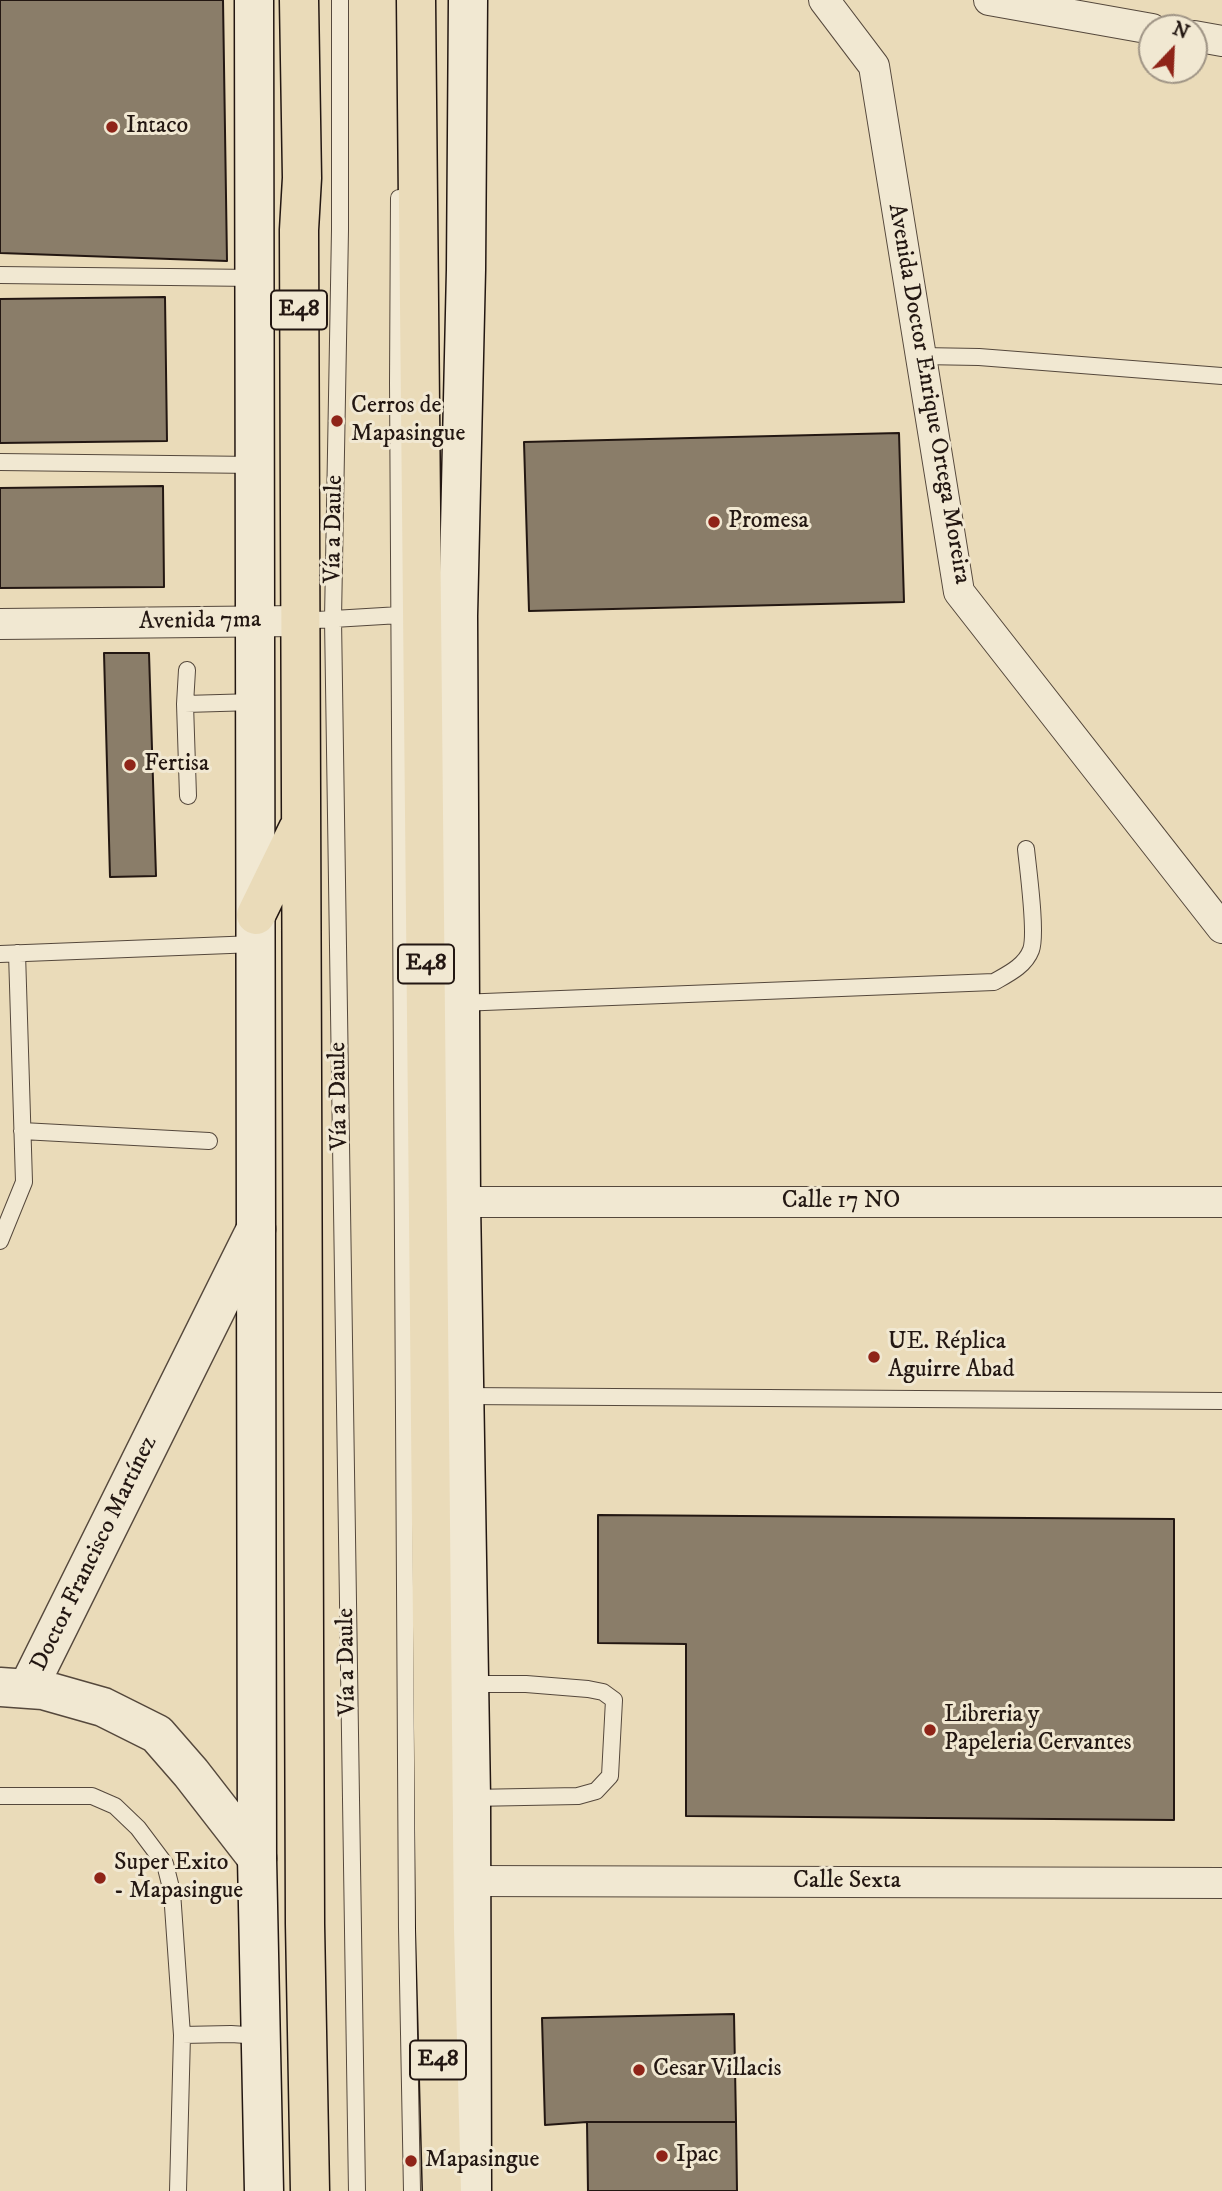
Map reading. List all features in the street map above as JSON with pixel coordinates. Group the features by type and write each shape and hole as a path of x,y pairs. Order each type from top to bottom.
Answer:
{"main road":[{"name":"E48","path":"254,0 257,1858 264,2191"},
{"name":"Vía a Daule","path":"299,0 302,178 299,230 316,620 301,824 305,1910 310,2191"},
{"name":"E48","path":"416,0 435,1915 442,2191"},
{"name":"E48","path":"468,0 467,270 457,616 463,1396 471,1798 472,2191"},
{"path":"255,929 301,824"},
{"name":"Doctor Francisco Martínez","path":"256,1229 14,1687 103,1707 157,1734 257,1858"}],"street":[{"name":"Avenida Doctor Enrique Ortega Moreira","path":"824,0 874,66 959,592 1222,928"},
{"path":"989,0 1138,27"},
{"name":"Avenida 7ma","path":"0,624 316,620"},
{"name":"Calle 17 NO","path":"461,1202 1222,1202"},
{"name":"Calle Sexta","path":"471,1881 1222,1883"}],"lane":[{"name":"Vía a Daule","path":"340,0 340,230 316,620 357,2191"},
{"path":"399,176 407,1928 412,2191"},
{"path":"0,275 254,278"},
{"path":"921,356 993,358 1222,376"},
{"path":"0,462 254,465"},
{"name":"Avenida 7ma","path":"316,620 400,615"},
{"path":"187,670 185,704 188,796"},
{"path":"185,704 255,702"},
{"path":"459,1003 994,982 1020,967 1032,949 1027,849"},
{"path":"0,954 255,929"},
{"path":"0,1241 24,1182 17,953"},
{"path":"22,1131 209,1141"},
{"path":"463,1396 1222,1401"},
{"path":"468,1684 526,1684 587,1689 603,1692 614,1700 610,1776 596,1791 578,1796 471,1798"},
{"path":"0,1796 92,1796 115,1806 138,1828 165,1864 172,1892 182,2035 178,2191"},
{"path":"182,2035 261,2036"}],"building":[{"name":"Intaco","path":"0,0 223,0 227,261 0,253"},
{"path":"165,297 167,441 0,443 0,299"},
{"name":"Promesa","path":"899,433 904,602 529,611 524,442"},
{"path":"163,486 164,587 0,588 0,488"},
{"name":"Fertisa","path":"104,653 149,653 156,876 110,877"},
{"name":"Libreria y Papeleria Cervantes","path":"598,1515 1174,1519 1174,1820 686,1816 686,1644 598,1643"},
{"name":"Cesar Villacis","path":"734,2014 736,2122 587,2122 545,2125 542,2018"},
{"name":"Ipac","path":"587,2122 736,2122 737,2191 588,2191"}],"place":[{"name":"Intaco","path":"112,127"},
{"name":"Cerros de Mapasingue","path":"337,421"},
{"name":"Promesa","path":"714,522"},
{"name":"Fertisa","path":"130,765"},
{"name":"UE. Réplica Aguirre Abad","path":"874,1357"},
{"name":"Libreria y Papeleria Cervantes","path":"930,1730"},
{"name":"Super Exito - Mapasingue","path":"100,1878"},
{"name":"Cesar Villacis","path":"639,2070"},
{"name":"Ipac","path":"662,2156"},
{"name":"Mapasingue","path":"411,2161"}]}
